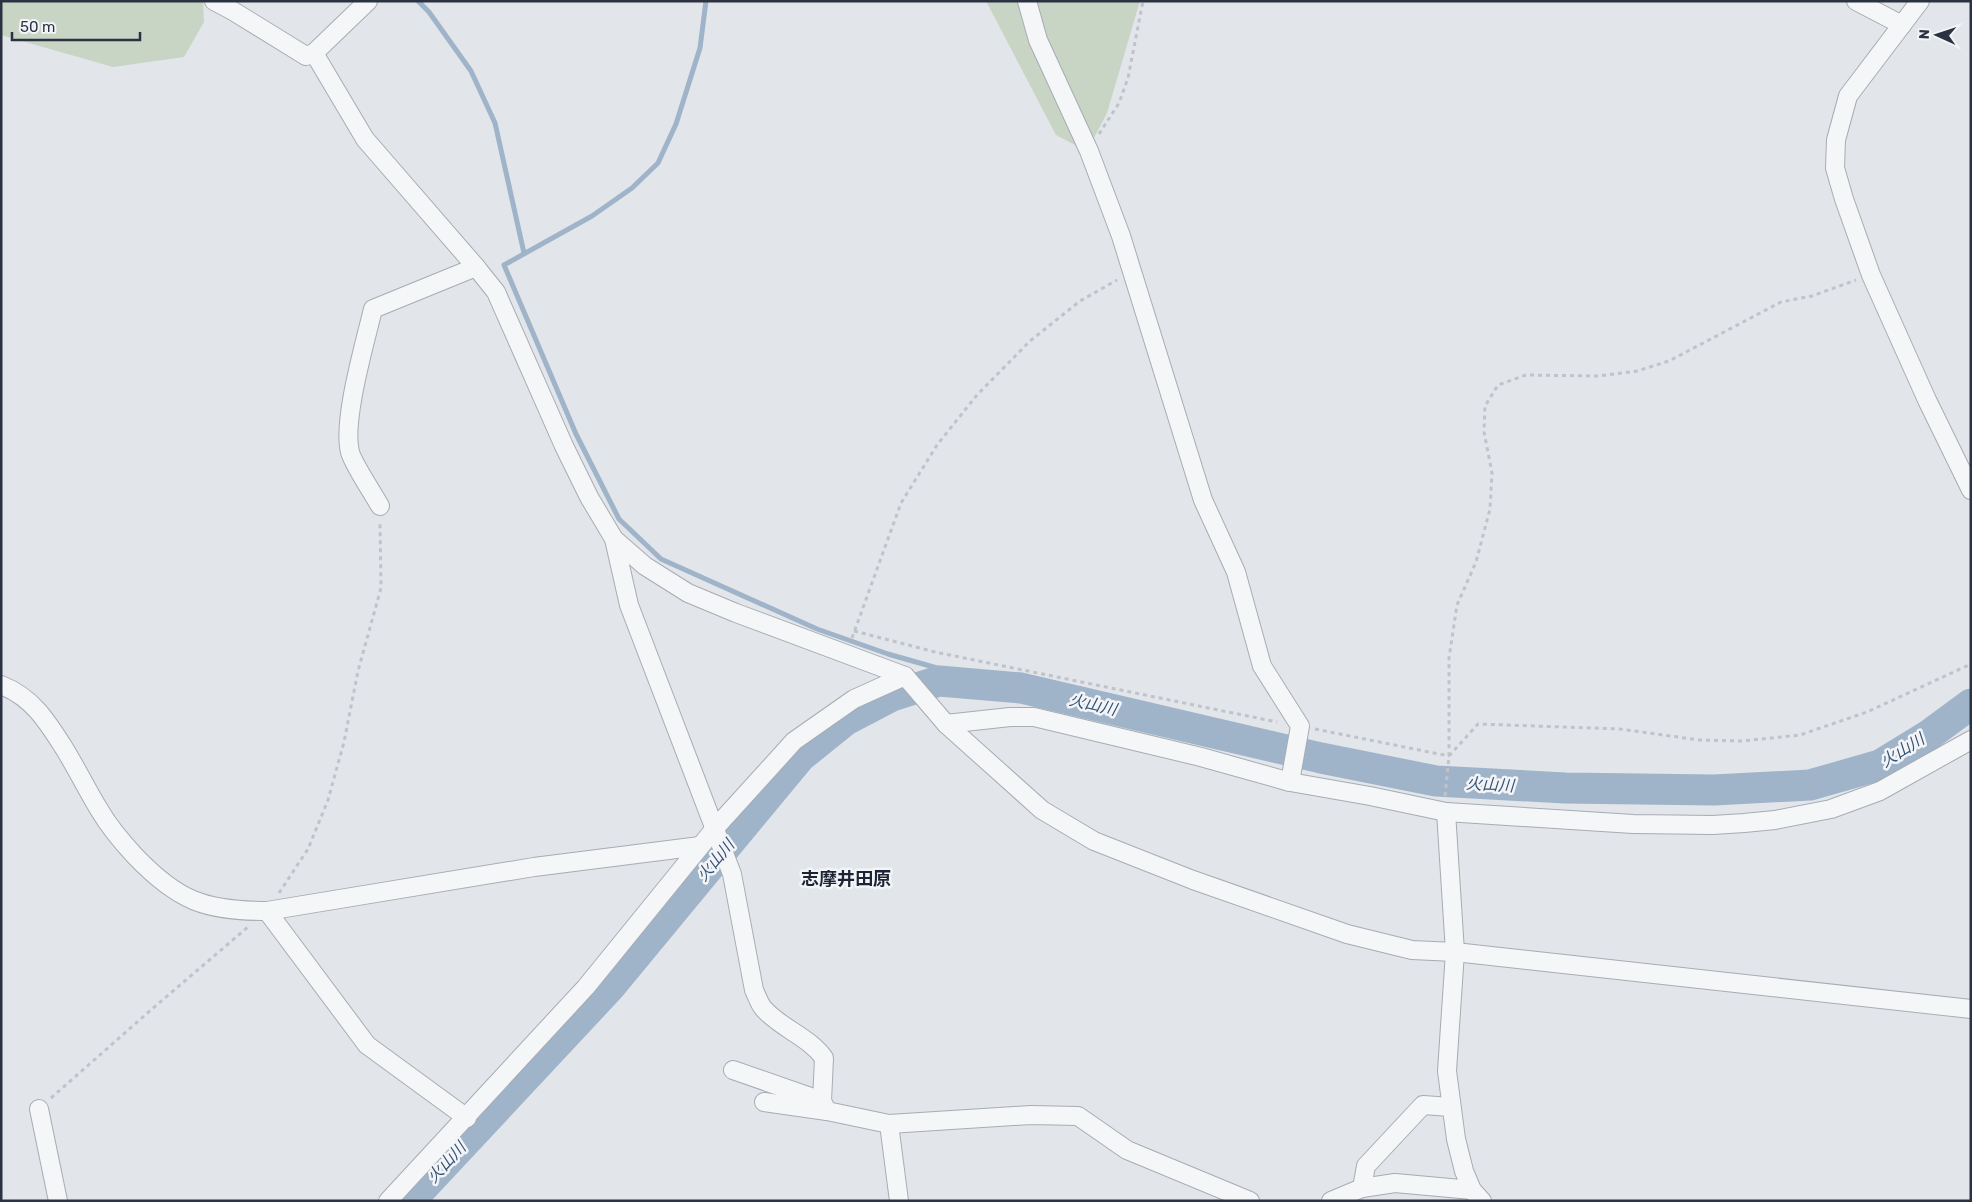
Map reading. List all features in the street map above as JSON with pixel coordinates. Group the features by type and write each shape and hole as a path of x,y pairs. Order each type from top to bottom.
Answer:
{"street":[{"path":"214,1 306,56 314,53 368,1"},
{"path":"1027,1 1038,40 1089,151 1133,271 1168,392 1203,500 1236,572 1262,666 1300,730 1292,776"},
{"path":"1856,1 1902,25"},
{"path":"1920,1 1848,96 1836,140 1835,168 1871,275 1927,400 1971,490"},
{"path":"314,53 365,139 496,292 564,446 589,496 614,539 629,605 716,827 732,874 754,990 762,1007 774,1018 817,1048 824,1058 825,1106"},
{"path":"380,506 350,453 348,427 373,310 476,267"},
{"path":"614,539 645,566 688,593 736,613 905,676 946,724 1042,810 1094,841 1193,880 1347,934 1412,950 1455,952 1971,1009"},
{"path":"388,1201 467,1118 586,986 716,827 794,741 854,699 905,676"},
{"path":"1,685 17,691 35,707 57,736 116,836 156,878 181,895 196,902 233,911 267,911 534,867 700,846"},
{"path":"946,724 1010,717 1034,717 1200,757 1292,776 1370,796 1445,808 1640,824 1713,825 1775,820 1831,809 1880,791 1971,740"},
{"path":"1445,808 1455,952 1447,1071 1451,1107 1464,1171 1477,1196"},
{"path":"267,911 367,1045 467,1118"},
{"path":"733,1070 825,1106 889,1124 1031,1114 1078,1116 1128,1150 1250,1201"},
{"path":"764,1102 825,1106"},
{"path":"1362,1188 1366,1166 1423,1105 1451,1107"},
{"path":"40,1109 58,1201"},
{"path":"889,1124 899,1201"},
{"path":"1331,1201 1362,1188 1395,1183 1477,1196"}],"path":[{"path":"1089,151 1118,102 1128,78 1144,1"},
{"path":"1133,271 1080,301 1030,341 977,395 937,445 901,503 854,631 935,652 1300,730 1450,756"},
{"path":"1445,808 1450,756 1450,658 1457,605 1476,562 1490,509 1492,473 1484,432 1485,406 1498,385 1526,375 1599,376 1637,371 1669,362 1781,302 1812,296 1871,275"},
{"path":"40,1109 152,1009 267,911 308,849 328,800 344,742 358,671 380,588 380,506"},
{"path":"1450,756 1478,724 1620,729 1699,740 1742,741 1800,735 1868,712 1971,664"}],"green space":[{"path":"1,1 203,1 204,22 184,57 113,67 1,35"},
{"path":"986,1 1140,1 1107,113 1093,140 1077,146 1056,135"}],"waterway":[{"path":"418,1 429,12 471,71 495,123 524,253"},
{"path":"706,1 700,48 676,124 658,163 632,188 592,216 504,265 576,434 619,519 661,559 817,629 888,654 944,670 973,683"},
{"name":"火山川","path":"410,1201 609,988 800,757 846,720 892,696 939,681 1021,688 1321,758 1436,781 1565,788 1714,790 1810,785 1880,765 1929,735 1971,704"}],"district":[{"name":"志摩井田原","path":"846,879"}]}
